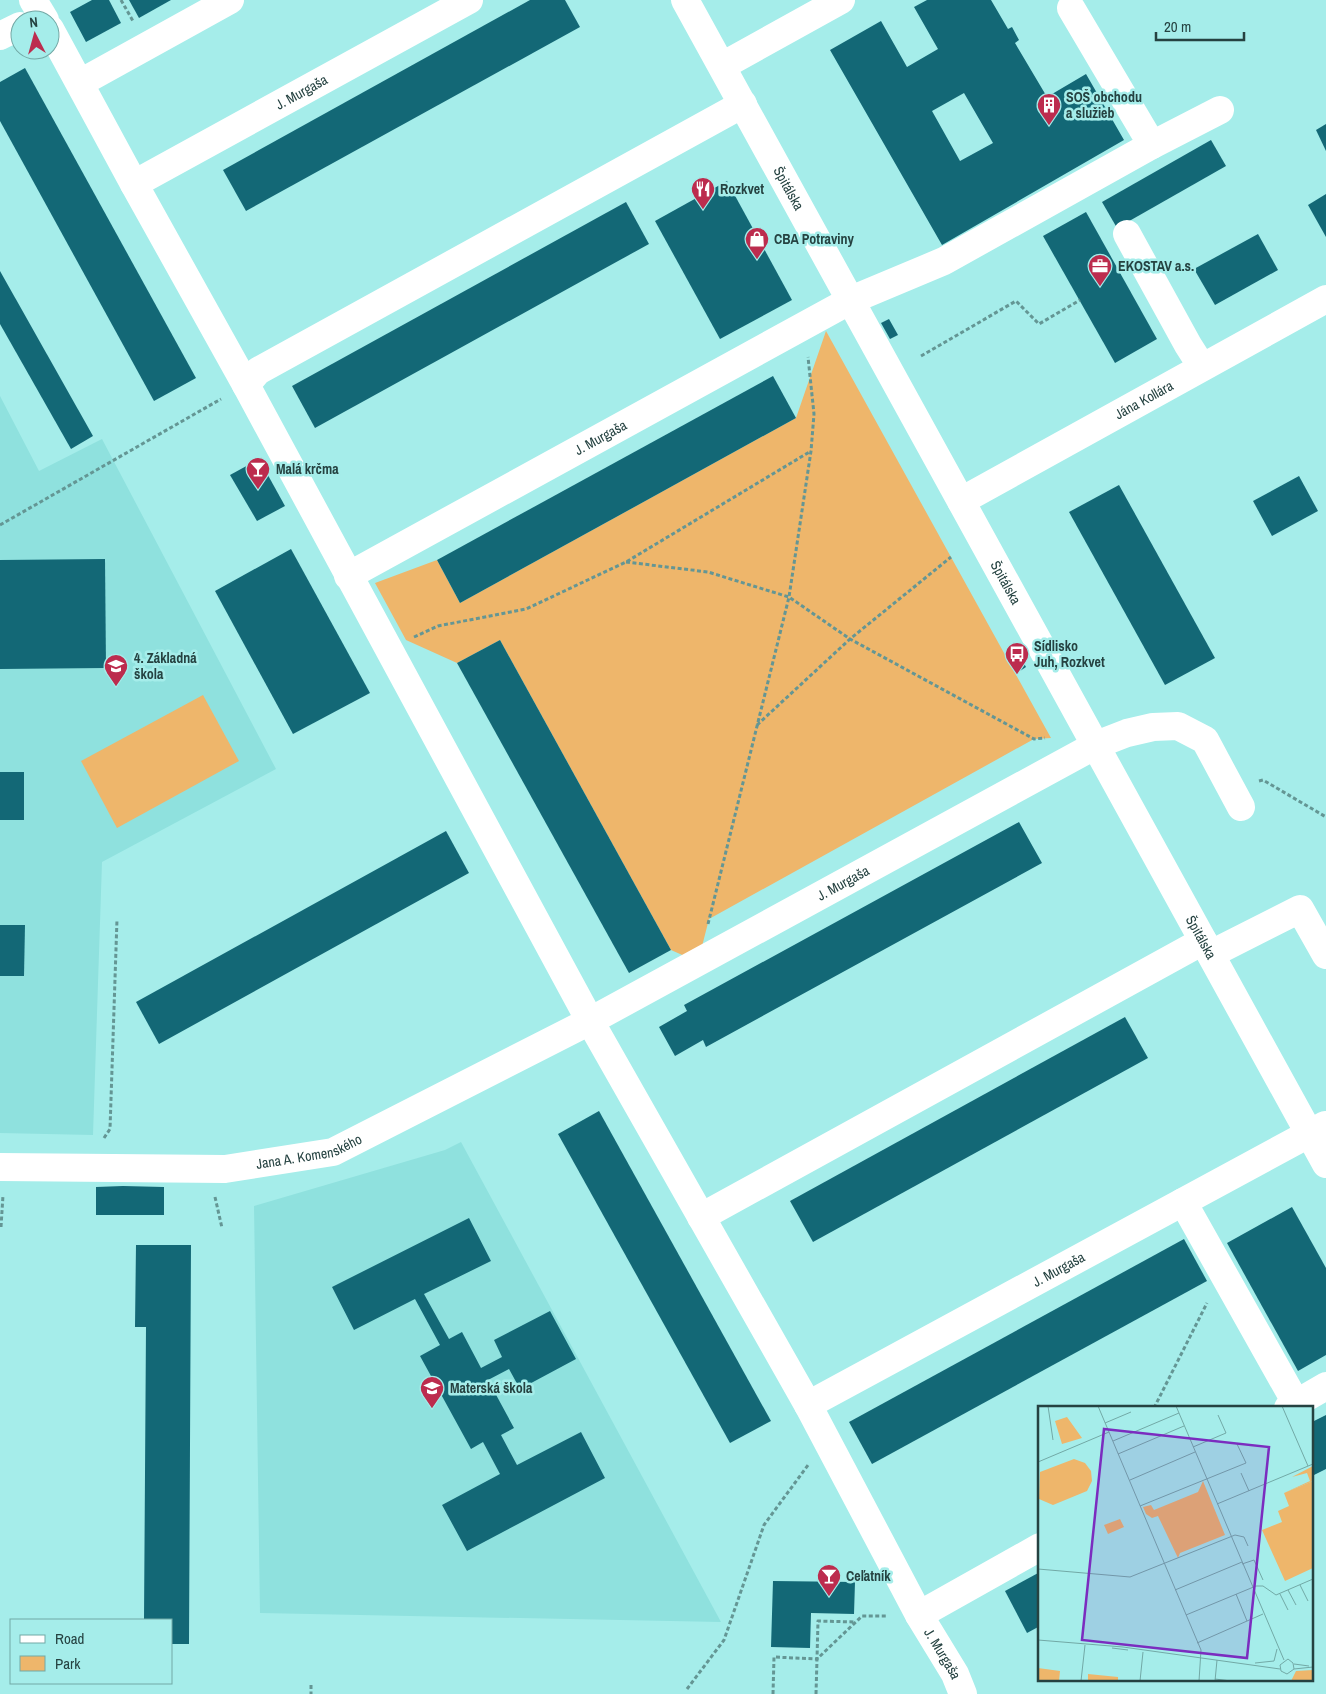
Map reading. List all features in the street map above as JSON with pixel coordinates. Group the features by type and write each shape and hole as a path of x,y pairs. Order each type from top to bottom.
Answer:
{"street":[{"path":"80,83 230,0"},
{"name":"J. Murgaša","path":"134,184 469,0"},
{"name":"Špitálska","path":"685,0 1207,947 1318,1129 1326,1164"},
{"path":"722,66 841,0"},
{"path":"1071,8 1152,146"},
{"name":"J. Murgaša","path":"60,53 80,83 246,385 590,1021 808,1405 919,1615 955,1674 963,1694"},
{"path":"246,385 258,371 743,104"},
{"name":"J. Murgaša","path":"348,576 805,327 851,300 944,261 1220,110"},
{"path":"1128,234 1188,345 1202,367"},
{"name":"Jána Kollára","path":"961,501 1326,299"},
{"name":"J. Murgaša","path":"590,1021 1096,745 1127,733 1153,727 1178,726 1205,740 1236,798"},
{"path":"701,1217 1207,947 1300,908 1326,956"},
{"name":"Jana A. Komenského","path":"0,1167 225,1169 333,1152 590,1021"},
{"name":"J. Murgaša","path":"808,1405 1318,1129"},
{"path":"1183,1202 1292,1406 1326,1386"},
{"name":"J. Murgaša","path":"919,1615 1038,1548"}],"path":[{"path":"921,356 1016,301 1038,324 1080,300"},
{"path":"698,962 789,598 811,451 814,414 805,327"},
{"path":"0,525 114,462 246,385"},
{"path":"406,640 438,626 526,609 626,562 811,451"},
{"path":"757,726 850,639 951,557"},
{"path":"626,562 708,572 789,598 850,639 1034,739 1051,738"},
{"path":"1236,798 1263,780 1326,817"},
{"path":"77,1168 98,1149 110,1129 118,919"},
{"path":"1155,1406 1222,1272"},
{"path":"687,1689 724,1640 764,1524 827,1442"},
{"path":"773,1694 774,1657 817,1659 862,1616 906,1617 919,1615"},
{"path":"816,1694 818,1621 856,1622"},
{"path":"311,1685 311,1694"}],"shaded area":[{"name":"4. Základná škola","path":"0,396 39,471 102,439 276,769 102,862 93,1135 0,1133"},
{"name":"Materská škola","path":"461,1142 721,1622 260,1613 254,1206 445,1150"}],"green space":[{"path":"826,331 1051,738 1034,739 709,919 698,962 671,950 500,640 457,663 406,640 375,583 437,560 460,603 796,418"},
{"path":"203,695 239,761 117,828 81,761"}],"building":[{"path":"92,0 109,0 121,23 86,42 70,12"},
{"path":"129,0 171,0 139,18"},
{"path":"530,0 565,0 580,27 246,211 223,170"},
{"name":"SOŠ obchodu a služieb","path":"927,0 991,0 1008,29 1012,27 1019,40 1015,43 1047,97 1086,74 1124,140 942,245 830,50 881,21 907,67 938,49 914,7","holes":["964,93 993,143 960,161 932,111"]},
{"path":"25,68 196,378 154,401 0,121 0,82"},
{"path":"1326,124 1326,151 1316,130"},
{"path":"1211,140 1226,166 1117,228 1102,202"},
{"path":"727,181 792,300 720,339 655,221"},
{"path":"1326,194 1326,237 1308,205"},
{"path":"626,202 649,244 315,428 292,386"},
{"path":"1086,212 1157,339 1115,363 1043,236"},
{"path":"1258,234 1278,270 1215,305 1194,269"},
{"path":"0,271 93,436 71,449 0,324"},
{"path":"889,319 898,335 890,339 881,323"},
{"path":"773,376 796,418 460,603 437,560"},
{"path":"259,459 285,506 257,521 230,475"},
{"path":"1299,476 1318,511 1272,536 1253,501"},
{"path":"1119,485 1215,658 1165,685 1069,512"},
{"path":"291,549 370,693 293,734 215,591"},
{"path":"105,559 106,668 0,669 0,560"},
{"path":"500,640 671,950 629,973 457,663"},
{"path":"1015,647 1026,667 1020,671 1008,651"},
{"path":"0,772 24,772 24,820 0,820"},
{"path":"1019,822 1042,863 706,1047 703,1040 675,1056 659,1027 687,1011 684,1005"},
{"path":"446,831 469,873 159,1044 136,1002"},
{"path":"0,925 25,925 24,976 0,976"},
{"path":"1125,1017 1148,1058 813,1242 790,1201"},
{"path":"599,1111 771,1421 730,1443 558,1134"},
{"path":"96,1187 164,1187 164,1215 96,1215"},
{"path":"1292,1207 1326,1268 1326,1355 1298,1371 1227,1243"},
{"path":"469,1218 491,1261 424,1294 449,1339 462,1332 481,1368 502,1357 494,1340 550,1311 576,1359 520,1389 509,1369 488,1380 514,1428 501,1435 517,1465 581,1432 605,1478 467,1551 442,1505 500,1474 483,1442 471,1449 420,1356 440,1345 415,1299 354,1330 332,1287"},
{"path":"1184,1239 1207,1281 872,1464 849,1422"},
{"path":"136,1245 191,1245 189,1644 172,1644 172,1619 144,1619 146,1327 135,1327"},
{"path":"1326,1415 1326,1469 1314,1475 1314,1421"},
{"path":"1038,1573 1038,1627 1027,1633 1005,1591"},
{"path":"773,1581 855,1582 854,1614 811,1613 810,1648 771,1647"}],"place":[{"name":"SOŠ obchodu a služieb","path":"1049,126"},
{"name":"Rozkvet","path":"703,210"},
{"name":"CBA Potraviny","path":"757,260"},
{"name":"EKOSTAV a.s.","path":"1100,287"},
{"name":"Malá krčma","path":"258,490"},
{"name":"Sídlisko Juh, Rozkvet","path":"1017,675"},
{"name":"4. Základná škola","path":"116,687"},
{"name":"Materská škola","path":"432,1409"},
{"name":"Ceľatník","path":"829,1597"}]}
